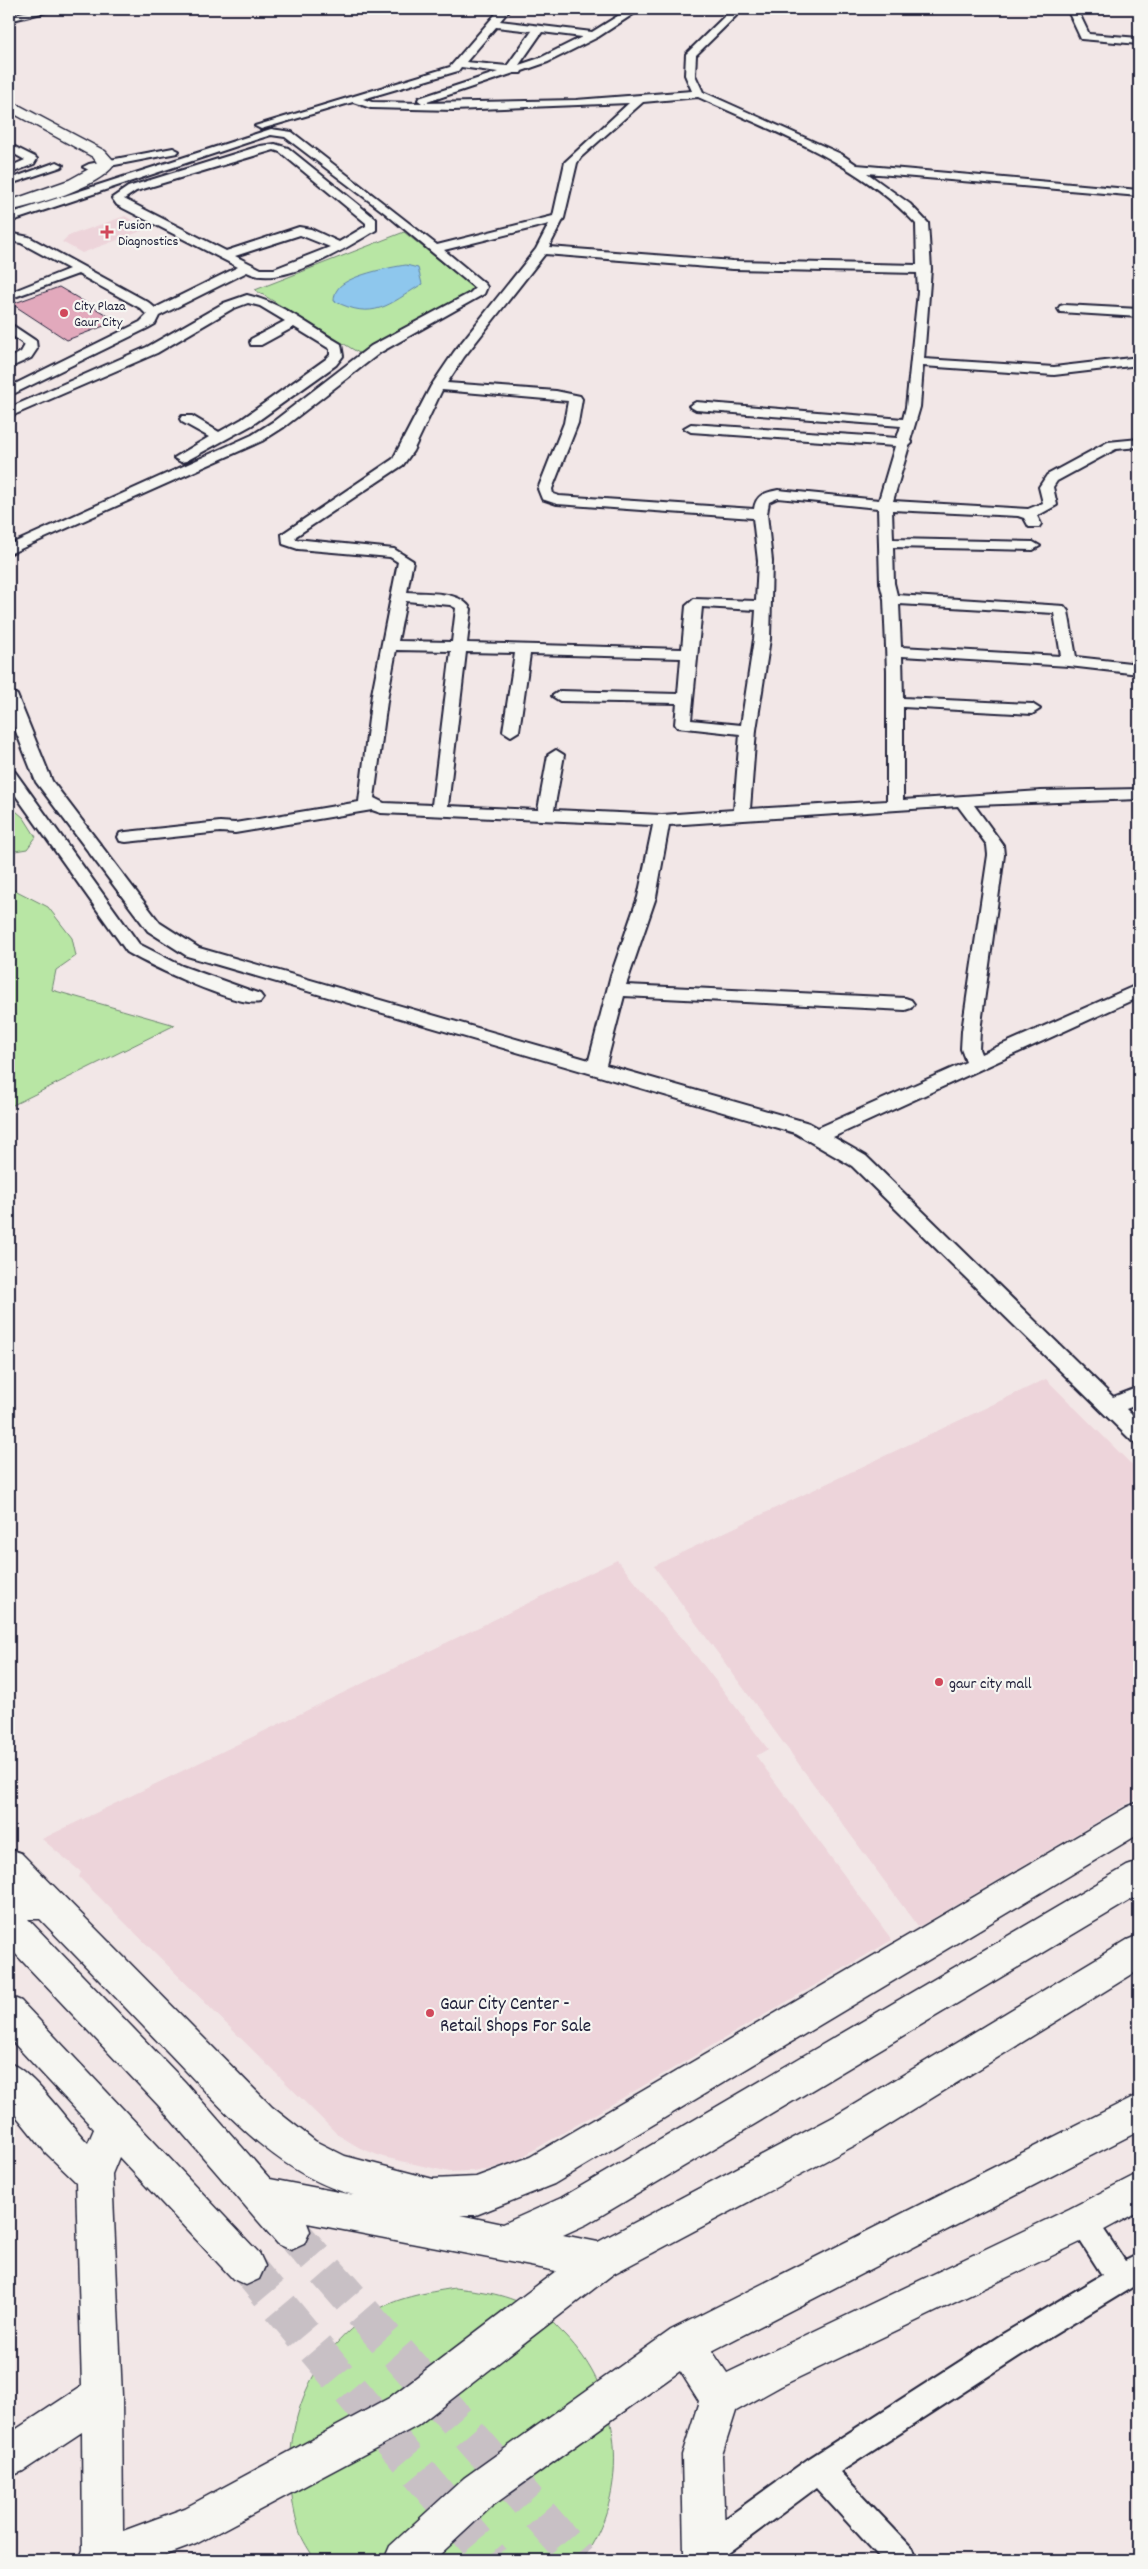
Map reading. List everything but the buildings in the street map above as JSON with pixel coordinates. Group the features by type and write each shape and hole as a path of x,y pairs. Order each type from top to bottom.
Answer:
{"street":[{"path":"9,18 53,9"},
{"path":"9,206 66,181 254,137 352,99 444,73 458,64 505,9"},
{"path":"406,105 516,71 594,36 636,9"},
{"path":"699,94 691,81 689,61 691,54 738,9"},
{"path":"1072,9 1085,37 1139,41"},
{"path":"492,23 594,36"},
{"path":"516,71 512,67 539,29"},
{"path":"458,64 516,71"},
{"path":"352,99 371,105 476,106 639,100 699,94 815,145 854,168 906,206 922,223 925,269 913,407 905,442 886,505 886,584 890,599 895,702 895,806"},
{"path":"371,805 366,800 380,694 406,561 402,556 394,553 298,546 288,541 289,534 398,462 406,451 438,386 459,355 542,250 558,218 572,162 577,155 639,100"},
{"path":"9,105 98,154 105,160 106,165"},
{"path":"9,116 87,160 89,167"},
{"path":"25,240 27,231 9,218 89,167 170,152 278,127 389,211 478,284 480,291 501,301"},
{"path":"9,146 31,159 30,162 9,171"},
{"path":"275,147 284,150 372,222 372,227 365,234 340,247 276,273 260,273 226,255 121,203 118,198 132,189 264,148 275,147"},
{"path":"9,198 100,172 106,165"},
{"path":"854,168 1139,193"},
{"path":"9,182 66,181"},
{"path":"434,248 558,218"},
{"path":"226,255 299,231 307,232 340,247"},
{"path":"9,237 25,240 144,305 154,314"},
{"path":"542,250 641,261 857,270 925,269"},
{"path":"9,392 144,326 154,314 247,267"},
{"path":"11,296 79,269"},
{"path":"9,550 257,438 279,424 376,349 480,291"},
{"path":"9,413 152,350 237,302 247,299 258,300 336,347 337,356 247,422 148,476 9,538"},
{"path":"1064,309 1139,313"},
{"path":"256,342 295,322"},
{"path":"9,327 30,344 31,349 26,355 9,364"},
{"path":"917,362 1054,371 1139,360"},
{"path":"48,372 72,385"},
{"path":"438,386 556,395 574,399 571,423 545,489 547,496 557,500 574,503 760,514"},
{"path":"696,406 909,423"},
{"path":"187,419 219,438"},
{"path":"691,428 905,442"},
{"path":"742,813 748,730 762,639 765,561 760,514 762,500 768,496 778,494 886,505 1014,510 1031,519 1050,504 1045,489 1046,483 1052,478 1113,445 1139,443"},
{"path":"886,543 1033,546"},
{"path":"399,596 454,601 461,604 464,609 439,812"},
{"path":"890,599 1059,609 1062,611 1069,661"},
{"path":"748,730 684,724 693,606 695,603 763,606"},
{"path":"390,645 690,654"},
{"path":"511,732 523,649"},
{"path":"893,651 1069,661 1139,669"},
{"path":"9,696 44,782 154,927 176,943 193,952 802,1128 818,1136 859,1161 1139,1435"},
{"path":"560,696 685,700"},
{"path":"895,702 1032,709"},
{"path":"545,816 556,755"},
{"path":"9,775 133,948 143,955 205,981 254,998"},
{"path":"126,837 220,827 235,828 371,805 381,808 439,812 662,820 742,813 962,801 1139,794"},
{"path":"962,801 995,845 996,855 971,1031 970,1049 976,1064"},
{"path":"596,1070 618,990 620,975 647,897 662,820"},
{"path":"618,990 905,1004"},
{"path":"818,1136 1139,990"},
{"path":"1111,1407 1139,1395"},
{"path":"9,1864 260,2120 302,2154 340,2173 433,2198 476,2196 541,2171 1139,1817"},
{"path":"505,2242 574,2211 1136,1884"},
{"path":"9,1903 48,1904"},
{"path":"9,1923 172,2094 291,2230"},
{"path":"114,2124 94,2174 102,2396 101,2559 196,2524 403,2412 600,2261 848,2129 1139,1951"},
{"path":"9,2013 246,2266"},
{"path":"9,2080 58,2140 94,2174"},
{"path":"404,2560 478,2492 686,2344 1139,2112"},
{"path":"705,2557 702,2455 720,2398 767,2372 1082,2222 1139,2191"},
{"path":"261,2196 600,2261"},
{"path":"433,2198 450,2232"},
{"path":"705,2557 818,2469 1011,2345 1130,2273 1082,2222"},
{"path":"686,2344 720,2398"},
{"path":"9,2457 102,2396"},
{"path":"818,2469 902,2560"}],"shaded area":[{"name":"Fusion Diagnostics","path":"125,216 147,229 82,253 62,242 68,236"},
{"name":"gaur city mall","path":"1046,1379 1139,1472 1139,1797 918,1927 654,1566"},
{"path":"617,1560 705,1667 768,1749 756,1756 892,1940 515,2161 487,2170 450,2172 383,2157 360,2148 338,2135 79,1877 81,1872 42,1839"}],"green space":[{"path":"404,232 475,289 359,353 255,290"},
{"path":"9,805 24,818 36,837 27,849 9,852"},
{"path":"9,887 48,907 72,938 76,956 56,970 52,990 175,1025 9,1107"},
{"path":"455,2288 500,2295 520,2302 551,2321 584,2358 599,2385 609,2414 614,2444 614,2474 609,2504 598,2533 582,2560 315,2560 299,2530 292,2500 290,2470 292,2440 299,2411 310,2383 325,2358 345,2335 369,2315 400,2300"}],"water":[{"path":"406,265 418,268 422,284 390,304 370,310 360,310 334,301 336,291 349,280 368,273"}],"tunnel":[{"path":"291,2231 579,2560"},
{"path":"246,2266 492,2560"}],"place":[{"name":"Fusion Diagnostics","path":"107,232"},
{"name":"City Plaza Gaur City","path":"64,313"},
{"name":"gaur city mall","path":"939,1682"},
{"name":"Gaur City Center - Retail Shops For Sale","path":"430,2013"}]}
